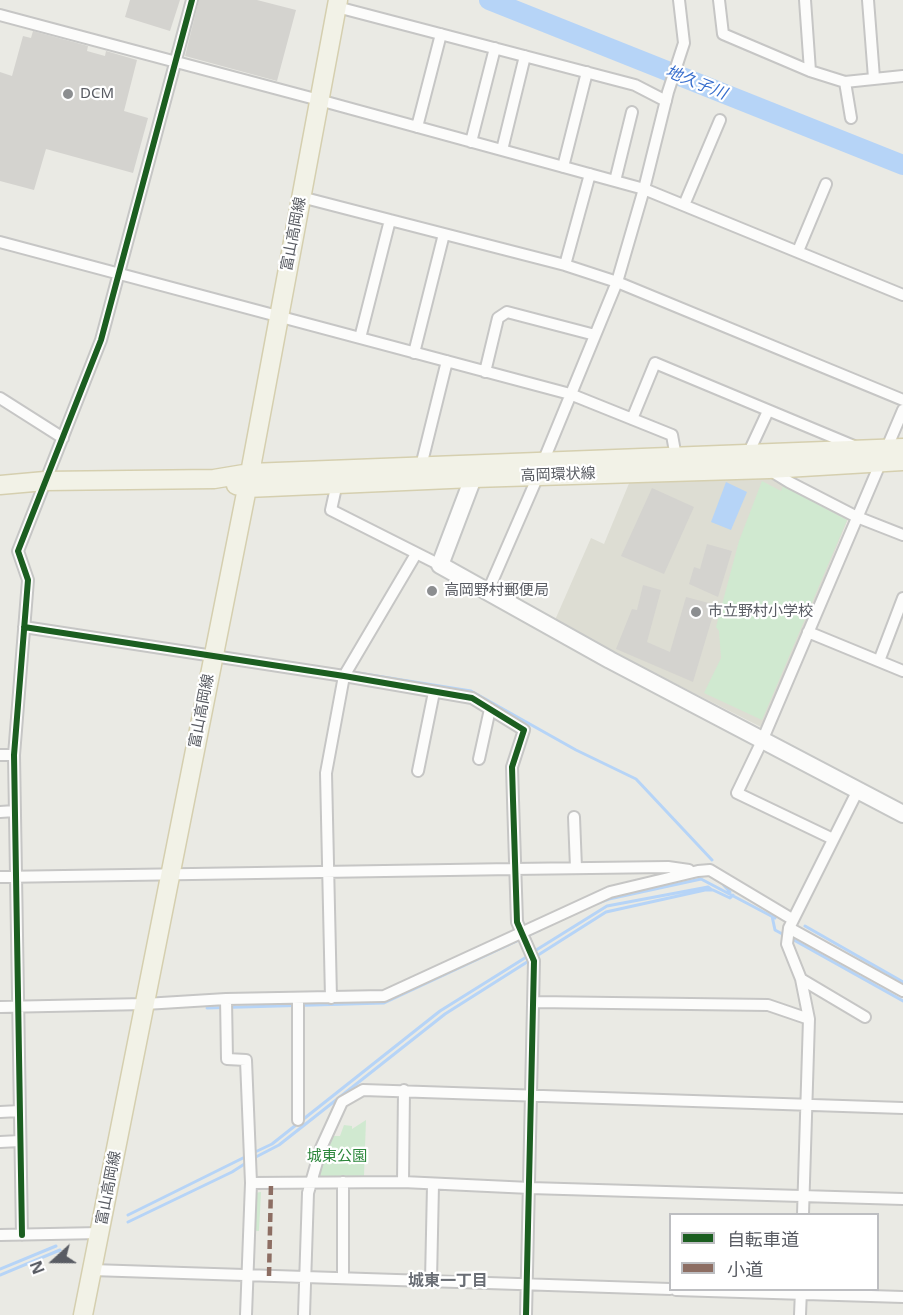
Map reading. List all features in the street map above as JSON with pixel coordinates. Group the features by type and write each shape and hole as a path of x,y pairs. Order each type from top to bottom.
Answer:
{"main road":[{"name":"富山高岡線","path":"83,1315 248,480 337,4"},
{"name":"高岡環状線","path":"541,469 676,458 861,450 890,453 903,461"},
{"name":"高岡環状線","path":"0,485 214,478 337,483 472,471 769,469 890,453"},
{"name":"高岡環状線","path":"248,480 421,466 472,471"}],"street":[{"path":"22,1235 18,877 14,755 28,580 18,551 101,340 192,0"},
{"path":"488,591 541,469 617,282 644,189 667,96 684,43 678,0"},
{"path":"719,0 723,34 810,71 845,82 903,76"},
{"path":"805,0 810,71"},
{"path":"868,0 874,78"},
{"path":"337,4 635,85 667,96"},
{"path":"0,15 644,189 903,294"},
{"path":"417,127 441,34"},
{"path":"471,141 495,48"},
{"path":"502,150 525,56"},
{"path":"563,167 587,72"},
{"path":"845,82 851,118"},
{"path":"615,181 632,112"},
{"path":"684,205 720,120"},
{"path":"565,265 590,174"},
{"path":"798,251 826,184"},
{"path":"301,197 565,265 617,282 903,400"},
{"path":"360,338 390,220"},
{"path":"414,352 444,234"},
{"path":"0,242 570,394 672,435 676,458"},
{"path":"485,372 498,318 507,312 595,335"},
{"path":"421,466 447,361"},
{"path":"632,419 655,363 861,450"},
{"path":"0,398 63,438"},
{"path":"833,839 737,793 762,741 857,517 890,453 903,410"},
{"path":"748,454 768,411"},
{"path":"769,469 789,482 857,517 903,535"},
{"path":"440,565 472,471"},
{"path":"337,483 331,510 440,565 610,660 903,814"},
{"path":"332,998 326,773 346,673 416,554"},
{"path":"879,661 903,598"},
{"path":"24,627 213,657 346,673 472,698 524,730 513,767 513,869 517,922 526,944 535,1002 526,1315"},
{"path":"808,632 903,671"},
{"path":"418,771 434,692"},
{"path":"479,759 490,709"},
{"path":"0,755 14,755"},
{"path":"803,1213 809,1018 801,979 787,944 790,923 858,790"},
{"path":"0,812 15,811"},
{"path":"574,817 576,868"},
{"path":"0,877 668,867 698,871"},
{"path":"0,1007 226,1004 298,998 384,996 526,944 610,892 710,870 790,923 903,991"},
{"path":"801,979 865,1017"},
{"path":"298,998 298,1120"},
{"path":"535,1002 768,1005 809,1018"},
{"path":"226,1004 227,1059 246,1060 251,1183 246,1315"},
{"path":"304,1315 308,1193 321,1148 342,1102 363,1090 903,1108"},
{"path":"403,1182 404,1090"},
{"path":"0,1112 20,1111"},
{"path":"0,1142 20,1141"},
{"path":"343,1182 343,1278"},
{"path":"251,1183 403,1182 434,1185 903,1200"},
{"path":"431,1281 434,1185"},
{"path":"0,1235 100,1233"},
{"path":"92,1270 669,1289"},
{"path":"738,1291 903,1297"},
{"path":"800,1315 801,1292"}],"shaded area":[{"path":"759,473 848,519 763,728 555,620 591,538 604,544 630,481"}],"green space":[{"path":"762,481 781,491 783,486 847,520 762,720 704,693 721,658 719,631 716,627 739,541"},
{"name":"城東公園","path":"366,1120 364,1176 310,1177 320,1136 340,1136 344,1125 352,1126 352,1129"},
{"path":"261,1192 259,1231 244,1230 245,1194"}],"water":[{"path":"726,482 747,492 731,530 711,522"}],"building":[{"path":"130,0 180,0 170,31 125,17"},
{"path":"199,0 257,0 296,10 277,81 185,56"},
{"name":"DCM","path":"33,31 88,46 87,51 105,56 106,51 137,60 124,111 148,118 133,173 46,149 34,190 0,181 0,72 12,76 23,36 31,38"},
{"path":"652,488 694,507 664,574 621,556"},
{"path":"707,544 732,551 718,597 689,584 694,567 700,569"},
{"path":"643,585 661,590 647,642 670,652 686,597 716,605 693,682 616,649 632,609 637,610"}],"waterway":[{"name":"地久子川","path":"489,0 903,165"},
{"path":"358,673 471,691 576,750 636,779 712,860"},
{"path":"598,903 701,879 775,918"},
{"path":"720,881 730,892"},
{"path":"533,952 607,906 708,887 712,890"},
{"path":"252,1159 279,1145 445,1014 606,912 705,890 713,890 730,898 733,895"},
{"path":"772,916 775,930 786,936"},
{"path":"805,926 903,982"},
{"path":"527,936 540,930"},
{"path":"207,1008 384,1003 521,939"},
{"path":"792,939 903,1001"},
{"path":"253,1153 272,1144 440,1011 528,956"},
{"path":"128,1215 247,1156"},
{"path":"128,1222 246,1163"},
{"path":"0,1269 56,1246"},
{"path":"0,1275 60,1250"}],"marked path":[{"path":"269,1276 271,1184"}],"cycle path":[{"path":"22,1235 14,755 28,580 18,551 101,340 192,0"},
{"path":"24,627 472,698 524,730 512,767 517,922 534,961 526,1315"}],"place":[{"name":"DCM","path":"68,94"},
{"name":"高岡野村郵便局","path":"432,591"},
{"name":"市立野村小学校","path":"696,612"}],"district":[{"name":"城東一丁目","path":"448,1281"}]}
